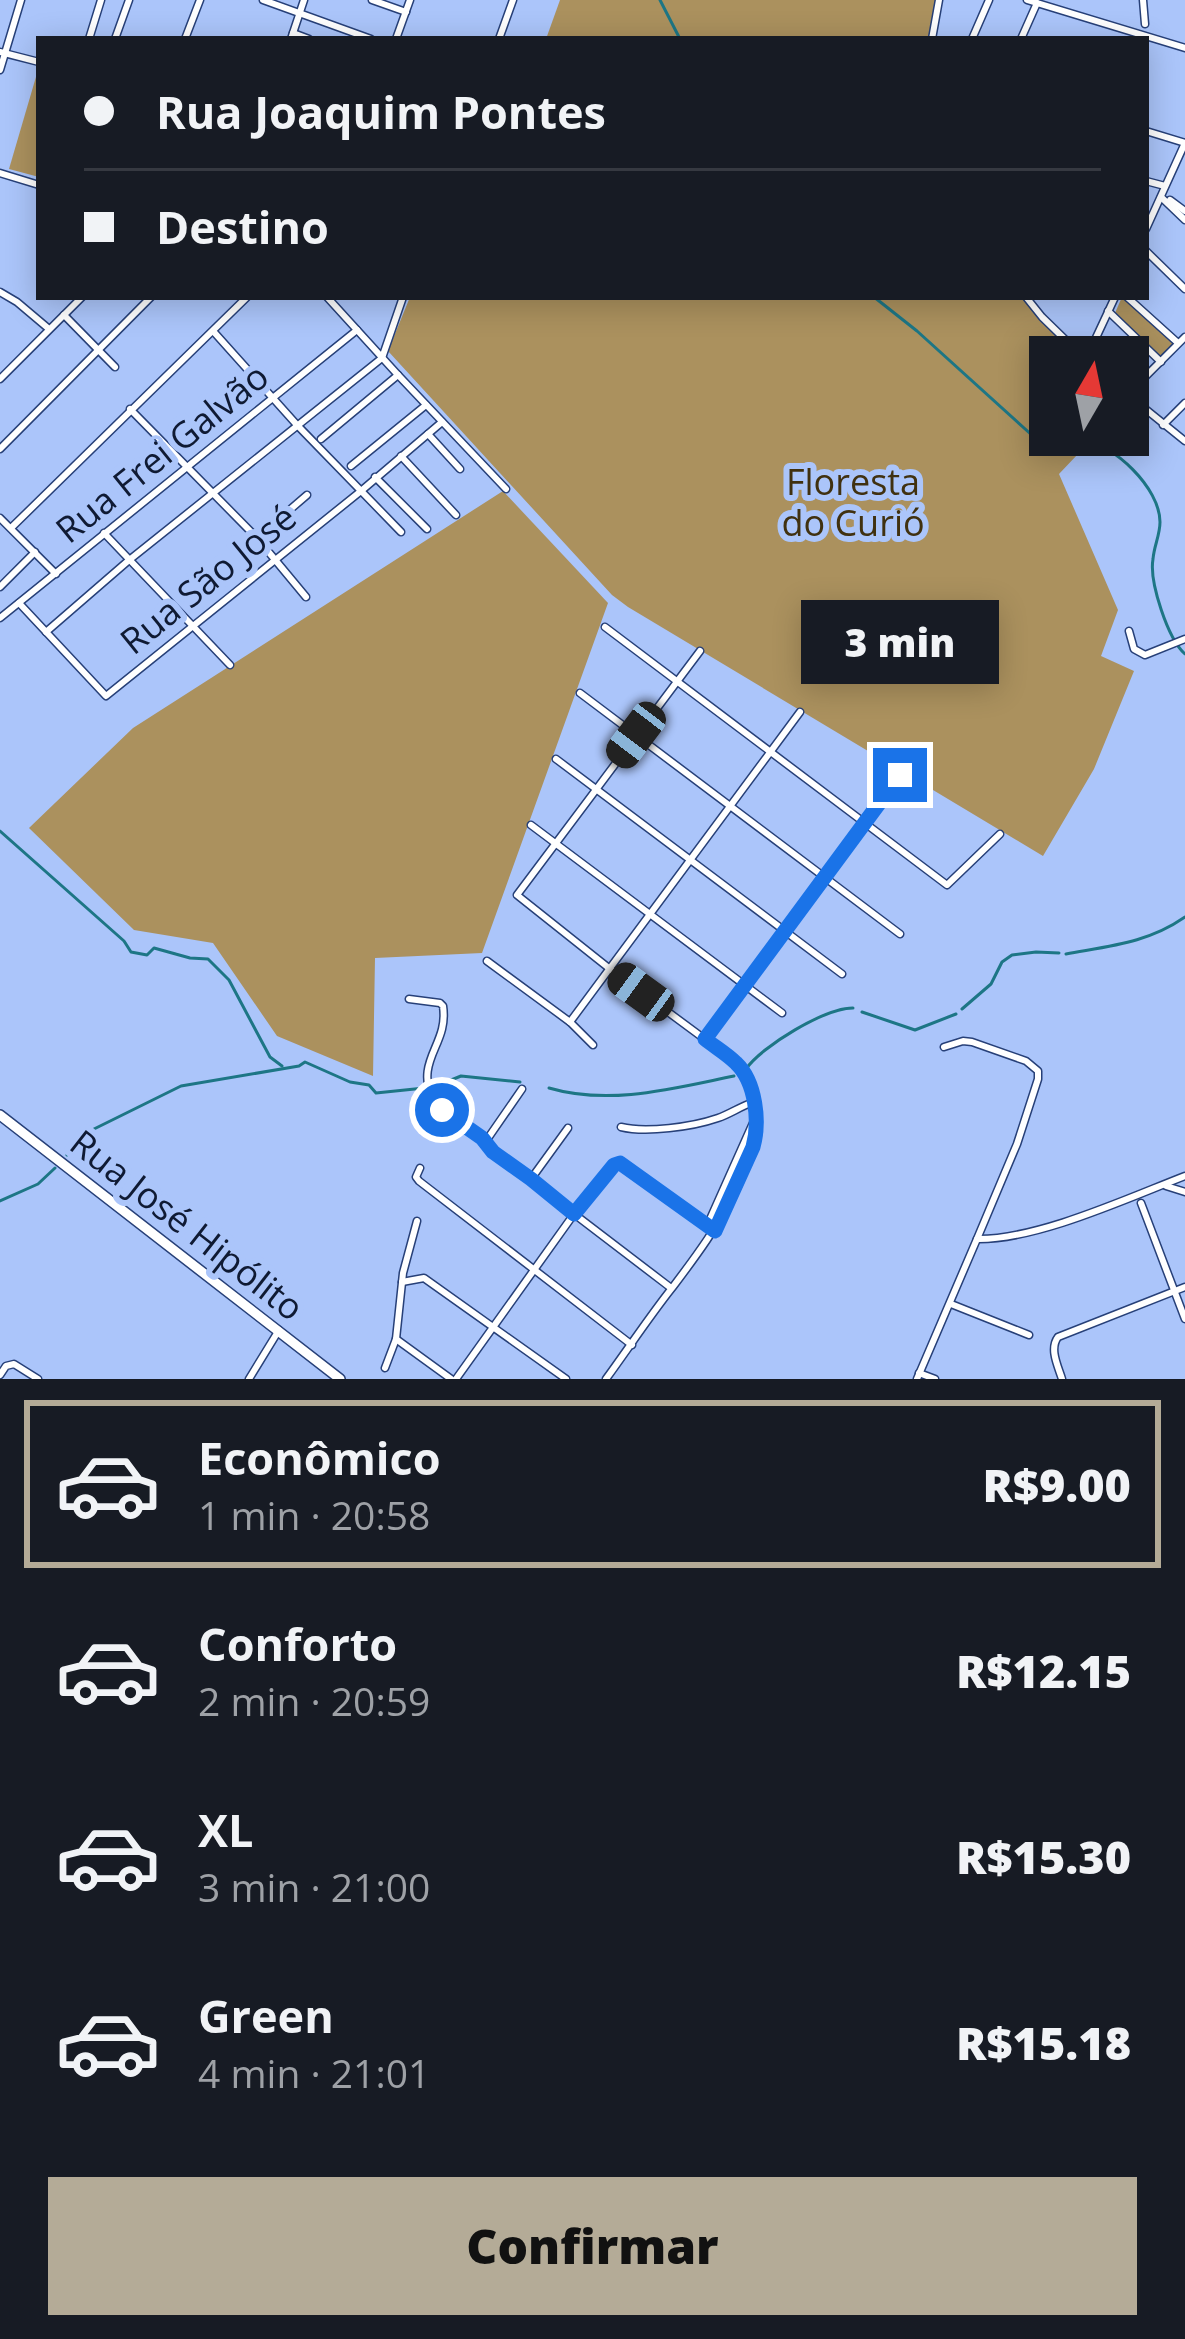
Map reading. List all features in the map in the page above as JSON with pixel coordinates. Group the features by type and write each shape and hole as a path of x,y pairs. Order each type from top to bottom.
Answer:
{"street":[{"path":"0,70 21,0"},
{"path":"90,36 100,0"},
{"path":"117,36 129,0"},
{"path":"186,36 200,0"},
{"path":"262,0 363,36"},
{"path":"292,36 304,0"},
{"path":"372,0 406,12"},
{"path":"398,36 410,0"},
{"path":"500,36 513,0"},
{"path":"933,36 939,0"},
{"path":"973,36 988,0"},
{"path":"1143,0 1144,24"},
{"path":"1022,36 1032,2 1127,35"},
{"path":"1149,40 1185,49"},
{"path":"3,52 36,61"},
{"path":"1149,132 1185,143 1149,222"},
{"path":"0,173 36,184"},
{"path":"1149,183 1185,216"},
{"path":"1149,254 1184,286"},
{"path":"0,292 49,329"},
{"path":"0,379 79,300"},
{"path":"0,449 148,300"},
{"path":"11,528 244,300"},
{"path":"331,300 506,489"},
{"path":"46,632 382,358 403,300"},
{"path":"1029,300 1063,336"},
{"path":"1131,300 1182,340 1149,374"},
{"path":"1095,336 1111,304 1161,362"},
{"path":"64,315 115,367"},
{"name":"Rua Frei Galvão","path":"0,618 357,330"},
{"path":"213,331 400,532"},
{"path":"322,439 398,376"},
{"path":"1163,425 1185,403"},
{"path":"351,466 426,405"},
{"path":"130,409 256,538 306,597"},
{"path":"1149,413 1185,442"},
{"name":"Rua São José","path":"19,603 106,696 442,422"},
{"path":"428,434 460,470"},
{"path":"401,456 456,515"},
{"path":"375,477 427,530"},
{"path":"256,538 307,495"},
{"path":"0,518 56,574"},
{"path":"104,533 230,665"},
{"path":"0,587 35,552"},
{"path":"604,627 949,886 1000,834"},
{"path":"1129,632 1134,649 1144,655 1185,639"},
{"path":"606,1379 708,1242 753,1147 754,1102 740,1066 518,897 518,892 700,651"},
{"path":"580,693 900,934"},
{"path":"570,1022 800,712"},
{"path":"556,759 842,974"},
{"path":"705,1039 900,775"},
{"path":"531,825 782,1013"},
{"path":"487,961 570,1022 592,1045"},
{"path":"409,999 443,1006 442,1032 427,1065 431,1099 672,1288"},
{"path":"935,1379 918,1376 1017,1144 1038,1079 1038,1071 1026,1061 972,1042 944,1047"},
{"path":"486,1141 522,1089"},
{"path":"621,1127 660,1129 718,1118 754,1102"},
{"name":"Rua José Hipólito","path":"0,1115 340,1379"},
{"path":"531,1179 568,1128"},
{"path":"396,1339 453,1379 614,1165 625,1166 711,1229"},
{"path":"420,1168 419,1181 632,1345"},
{"path":"977,1238 1046,1227 1185,1176"},
{"path":"1163,1184 1185,1192"},
{"path":"1141,1203 1185,1319"},
{"path":"385,1368 396,1339 402,1282 417,1221"},
{"path":"402,1282 419,1277 566,1379"},
{"path":"1062,1379 1054,1352 1060,1335 1185,1287"},
{"path":"951,1304 1029,1335"},
{"path":"249,1379 279,1330"},
{"path":"0,1375 6,1366 18,1366 38,1379"}],"green space":[{"path":"560,0 938,0 932,36 547,36"},
{"path":"36,77 36,176 9,169"},
{"name":"Floresta do Curió","path":"409,300 1031,300 1064,336 1029,336 1029,456 1076,456 1059,474 1118,610 1101,656 1134,671 1094,769 1043,856 612,595 388,351"},
{"path":"1121,300 1129,300 1175,343 1161,357 1149,346 1149,336 1139,336 1115,313"},
{"path":"503,491 608,603 482,953 375,958 373,1076 277,1036 213,943 134,930 29,828 133,728"}],"waterway":[{"path":"660,0 678,36"},
{"path":"878,300 1034,437 1094,443 1120,458 1144,482 1158,509 1160,527 1153,559 1157,595 1166,623 1185,654"},
{"path":"0,831 131,952 147,955 154,948 208,959 229,980 270,1057 282,1066"},
{"path":"1066,954 1142,938 1185,917"},
{"path":"962,1009 991,984 1002,962 1012,955 1059,953"},
{"path":"746,1069 795,1030 827,1014 853,1008"},
{"path":"862,1012 915,1030 956,1014"},
{"path":"67,1155 94,1129 181,1086 305,1062 350,1082 369,1085 376,1093 434,1087 461,1076 520,1082"},
{"path":"549,1088 619,1095 734,1076"},
{"path":"0,1201 38,1184 55,1168"}],"route":[{"path":"442,1110 574,1214 620,1163 715,1231 753,1147 756,1111 740,1066 705,1039 900,775"}]}
